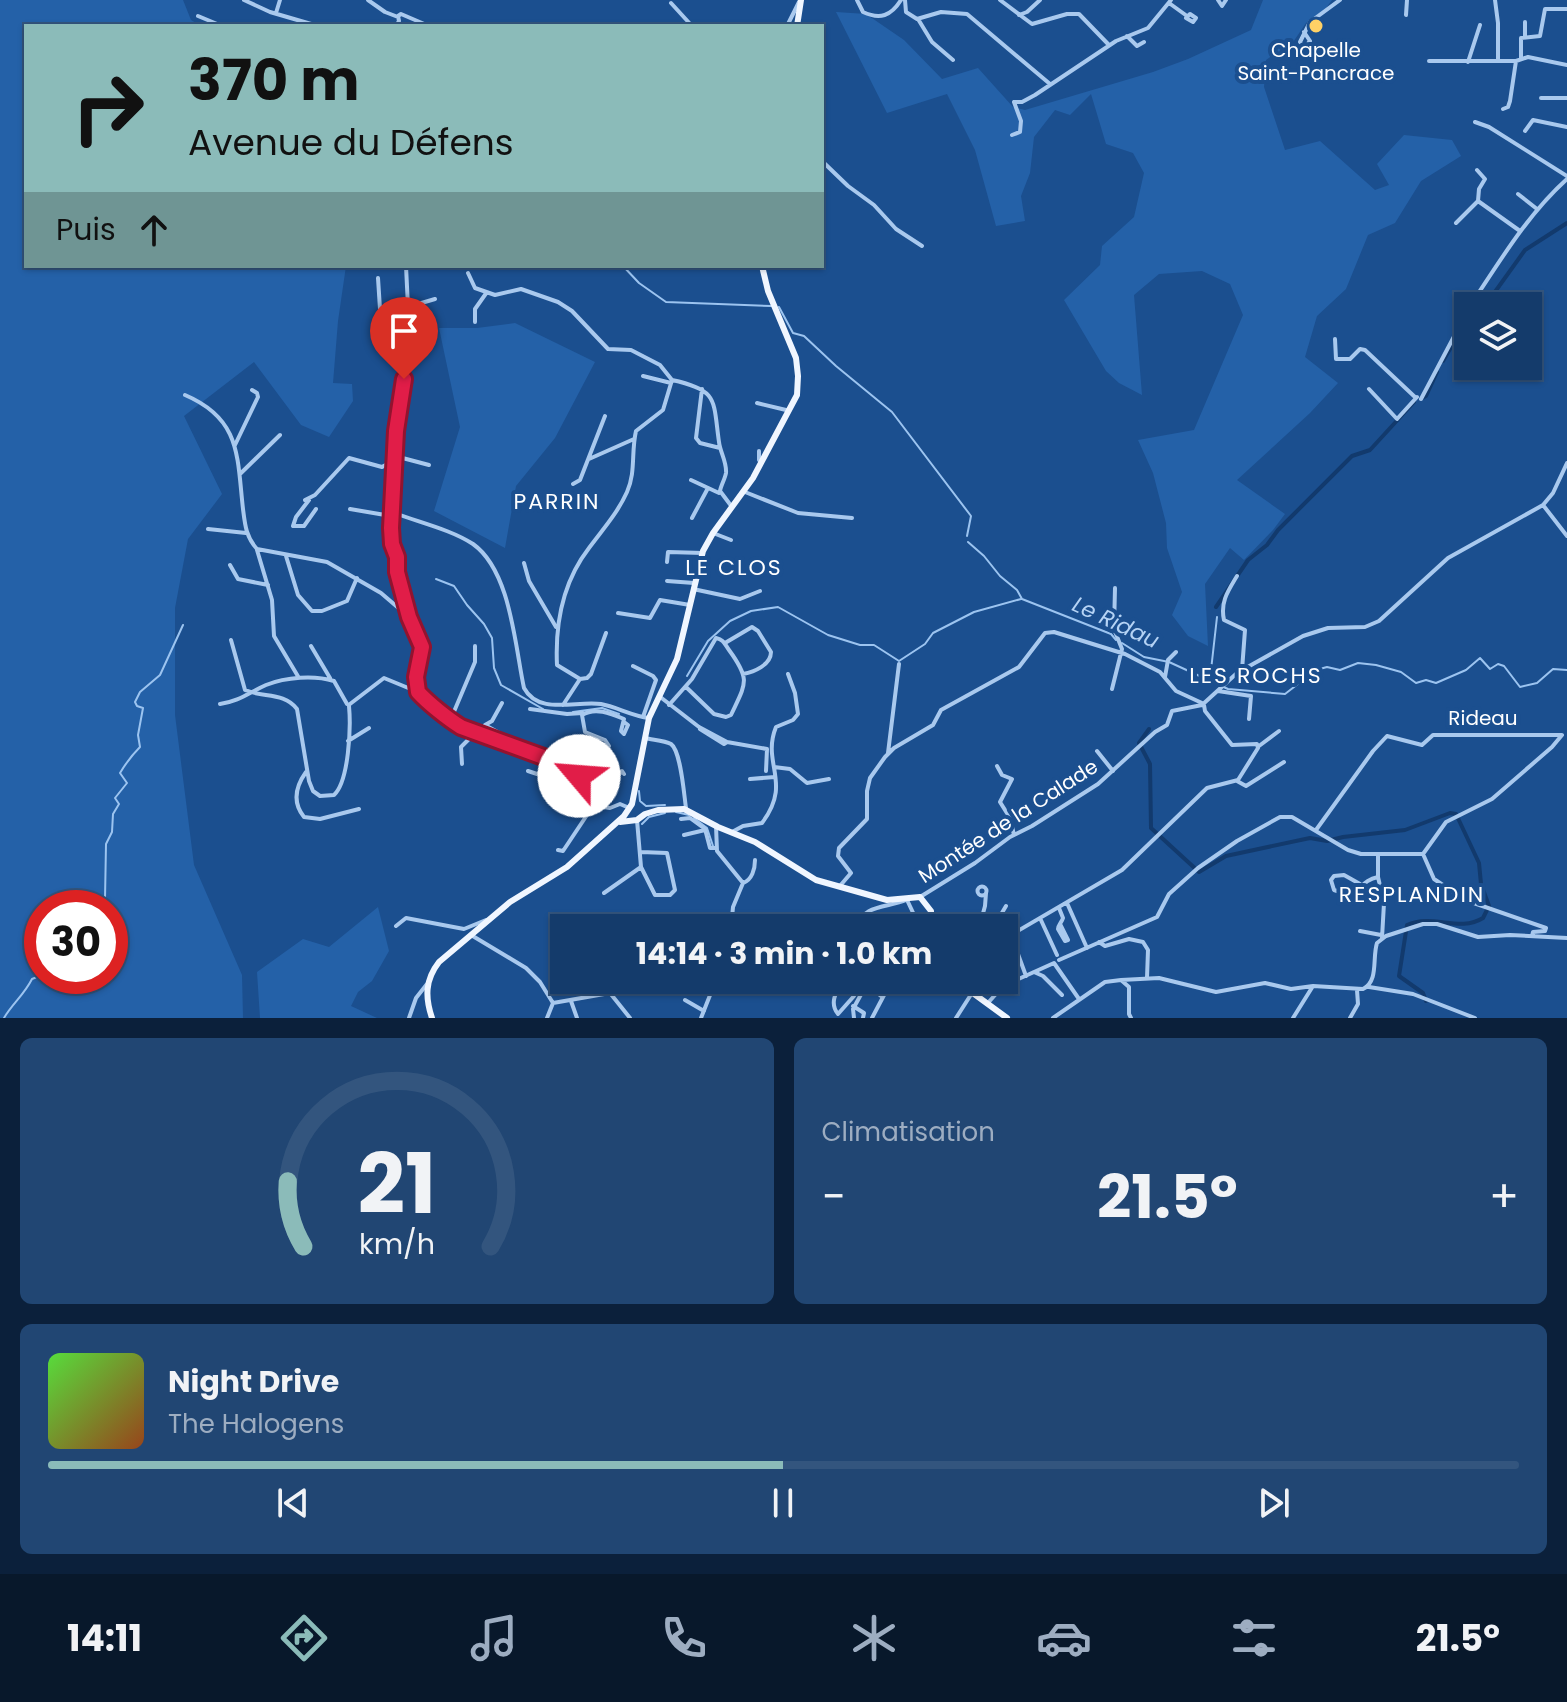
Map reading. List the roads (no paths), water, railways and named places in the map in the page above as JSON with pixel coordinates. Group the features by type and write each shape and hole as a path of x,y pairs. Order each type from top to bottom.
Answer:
{"main road":[{"path":"793,24 801,0"},
{"path":"634,812 646,717 677,659 703,553 713,533 745,492 794,403 798,384 796,358 768,291 762,268"},
{"path":"432,1018 427,984 439,962 488,919 516,898 561,872 616,821 634,812 686,810 755,842 816,880 883,899 908,901 920,897 931,914"},
{"path":"973,994 1007,1018"}],"street":[{"path":"244,0 275,14 311,24"},
{"path":"275,14 280,0"},
{"path":"368,0 400,21"},
{"path":"792,24 791,15 801,0"},
{"path":"857,0 863,12 881,17 891,13 903,0"},
{"path":"903,0 907,13 918,19 932,42 953,60"},
{"path":"1000,0 1033,24 1067,14 1079,14 1109,45"},
{"path":"1019,15 1040,0"},
{"path":"1218,0 1222,6 1226,0"},
{"path":"1308,55 1300,42 1304,31 1312,20 1340,0"},
{"path":"1406,15 1407,0"},
{"path":"1495,0 1498,62"},
{"path":"1012,135 1020,132 1022,127 1014,103 1024,101 1051,85 1109,45 1148,28 1170,2 1187,16"},
{"path":"671,3 690,24"},
{"path":"1503,109 1510,101 1521,38 1540,36 1549,6 1567,9"},
{"path":"918,19 941,12 967,14 1051,85"},
{"path":"198,16 217,24"},
{"path":"1525,22 1525,36"},
{"path":"1468,62 1480,25"},
{"path":"1303,49 1310,41 1304,31"},
{"path":"1127,36 1138,47 1144,42"},
{"path":"1429,61 1498,62 1529,57 1566,66"},
{"path":"1541,98 1567,98"},
{"path":"1525,131 1533,120 1567,127"},
{"path":"1475,122 1487,126 1567,178 1520,231 1479,292"},
{"path":"824,163 874,205 896,229 922,246"},
{"path":"1456,223 1478,201 1479,189 1485,179 1477,170"},
{"path":"1518,194 1537,209"},
{"path":"1478,201 1520,231"},
{"path":"406,268 408,307"},
{"path":"468,273 473,287 487,292 503,294 521,289 558,302 572,311 608,349 631,350 660,365 671,381 663,410 639,427 634,438 634,472 628,491 614,517 586,552 559,609 558,667 580,679 587,678 606,633"},
{"path":"378,278 380,309 383,312 435,299"},
{"path":"475,322 475,309 487,292"},
{"path":"395,311 397,349 405,376 391,514 397,572 409,617 422,647 416,677 418,692"},
{"path":"1369,389 1397,419 1420,397 1454,335"},
{"path":"1335,339 1336,359 1350,359 1360,349 1365,350 1420,397"},
{"path":"643,376 702,389 717,413 720,448 726,468 721,494"},
{"path":"702,389 696,438 700,443 720,448"},
{"path":"235,445 258,397 252,390"},
{"path":"185,395 220,417 235,445 246,533 257,549 259,565 268,585 274,637 299,678"},
{"path":"757,403 786,410"},
{"path":"781,428 786,410 794,403"},
{"path":"573,484 580,482 605,416"},
{"path":"240,474 280,435"},
{"path":"589,459 634,438"},
{"path":"759,451 762,462"},
{"path":"316,509 304,526 293,526 308,499 349,458 382,467 395,458 429,465"},
{"path":"1567,463 1553,493 1543,505 1567,536"},
{"path":"691,480 721,494 733,508"},
{"path":"692,518 708,488"},
{"path":"745,492 798,513 852,518"},
{"name":"Montée de la Calade","path":"920,897 1113,772 1167,725 1172,711 1203,704 1242,670 1284,644 1328,628 1371,626 1448,558 1543,505"},
{"path":"350,509 391,514 459,537 479,549 496,576 510,611 525,691 542,703 600,704 646,717 656,679 633,666"},
{"path":"208,529 246,533"},
{"path":"713,533 731,540"},
{"path":"257,549 325,561 381,593 409,617"},
{"path":"667,562 668,552 703,553"},
{"path":"286,556 298,595 312,611 322,611 347,601 357,578"},
{"path":"524,563 529,581 557,629"},
{"path":"230,565 237,578 268,585"},
{"path":"1237,576 1223,601 1222,610 1224,620 1245,630 1242,670"},
{"path":"667,581 740,599 760,591"},
{"path":"1112,689 1122,652 1114,627 1115,588"},
{"path":"618,613 650,618 659,600 690,605"},
{"path":"725,643 752,627 765,642 770,659 754,671 743,674"},
{"path":"839,887 851,873 838,856 839,848 867,819 867,791 871,776 888,753 933,725 941,710 1022,664 1048,632 1122,652 1157,669 1176,691 1203,704 1207,714 1232,745 1255,743 1258,747"},
{"path":"669,705 686,687 716,638 725,643 740,663 744,687 729,717 714,714 686,687"},
{"path":"231,640 242,685 254,694 283,698 295,706 307,771 314,792 324,797 334,795 342,783 349,705 311,646"},
{"path":"461,727 461,722 453,714 475,662 475,646"},
{"path":"1165,678 1167,662 1176,652"},
{"path":"888,753 899,664"},
{"path":"732,832 764,822 777,798 775,729 795,719 798,714 788,674"},
{"path":"220,704 241,700 268,684 299,678 331,680"},
{"path":"349,705 384,678 418,692 461,727 573,769 597,801 607,808 620,804 634,812 641,867 655,895 670,895 676,889 669,854 641,852"},
{"path":"563,705 580,679"},
{"path":"1221,689 1251,696 1249,719"},
{"path":"659,696 699,727 727,742 767,749 766,771"},
{"path":"502,703 493,720 485,725 501,734 503,741"},
{"path":"530,709 569,715 604,711 625,722 635,716"},
{"path":"583,713 585,732 605,740 609,746 586,787"},
{"path":"348,741 369,728"},
{"path":"1237,781 1258,747 1279,731"},
{"path":"462,764 461,747 475,733"},
{"name":"Rideau","path":"1316,830 1387,736 1422,745 1433,735 1561,734 1560,740 1489,801 1442,827 1423,854"},
{"path":"645,738 670,744 674,748 686,810"},
{"name":"Montée de la Calade","path":"1097,751 1113,772"},
{"path":"1018,931 1122,870 1207,788 1237,781 1246,786 1284,762"},
{"path":"528,771 537,774 559,764"},
{"path":"997,766 1002,775 1012,779 1000,802 1010,818 1014,835"},
{"path":"774,767 790,769 807,783 829,779"},
{"path":"307,771 297,793 299,809 304,817 320,819 359,809"},
{"path":"558,850 563,851 597,801 622,771 624,774"},
{"path":"750,779 775,777"},
{"path":"572,810 576,799 590,793"},
{"path":"987,1004 1003,986 1057,959 1157,917 1169,894 1196,870 1237,841 1280,817 1290,816 1352,852 1423,854 1435,881 1465,900 1546,928 1545,931 1533,932 1532,936"},
{"path":"681,819 692,819 705,830 711,849 716,848"},
{"path":"716,826 716,848 743,883"},
{"path":"684,835 705,830"},
{"path":"1369,987 1373,979 1375,949 1381,937 1384,903 1378,877 1378,855"},
{"path":"732,914 743,883 752,874 755,860"},
{"path":"604,893 641,867"},
{"path":"1360,884 1341,875 1331,880 1334,890 1347,895 1354,893 1360,884 1378,877"},
{"path":"982,914 986,893"},
{"path":"864,914 908,901 914,914"},
{"path":"1067,903 1081,941 1087,948"},
{"path":"1001,914 1006,906"},
{"path":"1059,908 1063,918 1060,924 1063,934"},
{"path":"396,926 406,918 464,929 488,919"},
{"path":"1040,918 1057,959 1079,999"},
{"path":"1070,926 1077,924"},
{"path":"1360,931 1381,937 1407,928 1437,924 1478,937 1567,938"},
{"path":"470,934 526,968 540,982 553,1003"},
{"path":"1099,942 1105,946 1136,939 1146,945 1147,978"},
{"path":"1067,947 1071,955"},
{"path":"1018,954 1026,976"},
{"path":"1034,972 1043,976 1062,995"},
{"path":"1053,1018 1105,982 1162,978 1211,992 1265,983 1291,989 1310,986 1357,990 1390,988 1426,998 1475,1018"},
{"path":"1121,980 1129,987 1131,1018"},
{"path":"409,1018 416,998 427,984"},
{"path":"1292,1017 1310,986"},
{"path":"1350,1018 1356,1009 1357,990"},
{"path":"553,1003 604,994"},
{"path":"611,994 630,1018"},
{"path":"701,1018 711,994"},
{"path":"835,994 833,1007 838,1014 855,994"},
{"path":"844,994 852,998"},
{"path":"854,1018 853,1007 858,994"},
{"path":"872,1018 882,996 880,994"},
{"path":"956,1018 971,994"},
{"path":"571,1000 577,1018"},
{"path":"685,1000 704,1011"},
{"path":"547,1018 553,1003"},
{"path":"853,1007 864,1013 863,1018"}],"waterway":[{"path":"1495,292 1525,250 1567,223"},
{"name":"Le Ridau","path":"625,268 639,283 666,302 771,306"},
{"name":"Le Ridau","path":"779,307 793,333 804,336 892,412 971,516 967,536"},
{"path":"1443,361 1454,342"},
{"path":"1422,398 1426,396 1437,372"},
{"path":"1216,607 1248,560 1267,545 1278,530 1352,456 1370,450 1414,402"},
{"name":"Le Ridau","path":"968,542 1017,590 1022,599 1111,634 1116,640"},
{"path":"436,579 454,586 484,624 492,638 494,668 501,685 543,709"},
{"path":"687,676 708,641 730,621 751,611 778,607 828,635 860,645 874,645 899,661 925,644 933,633 974,612 1021,599"},
{"path":"1210,679 1217,617"},
{"path":"105,890 106,844 112,832 113,814 119,804 115,798 127,783 120,773 140,747 138,735 143,708 135,702 140,692 160,675 183,625"},
{"name":"Le Ridau","path":"1122,643 1144,657 1169,662 1228,689 1285,694 1316,670 1327,667 1340,670 1358,663 1401,672 1416,683 1426,680 1436,683 1466,670 1480,658 1490,669 1498,664 1504,666 1520,687 1537,683 1553,669 1567,670"},
{"path":"573,712 602,708 619,714"},
{"path":"1149,729 1139,743 1150,764 1151,828 1199,872 1226,856 1310,838 1327,841 1405,830 1450,813 1456,814 1479,863 1481,884 1489,906 1483,918 1474,922 1426,921 1407,925 1399,976 1423,993 1426,1001"},
{"path":"639,791 640,801 646,806 665,805"},
{"path":"676,812 689,815"},
{"path":"642,824 649,817 665,813"},
{"path":"694,818 707,828 713,846"},
{"path":"4,1018 24,991"}],"place":[{"name":"Chapelle Saint-Pancrace","path":"1316,26"}],"district":[{"name":"PARRIN","path":"557,501"},
{"name":"LE CLOS","path":"734,567"},
{"name":"LES ROCHS","path":"1256,675"},
{"name":"RESPLANDIN","path":"1412,894"}]}
